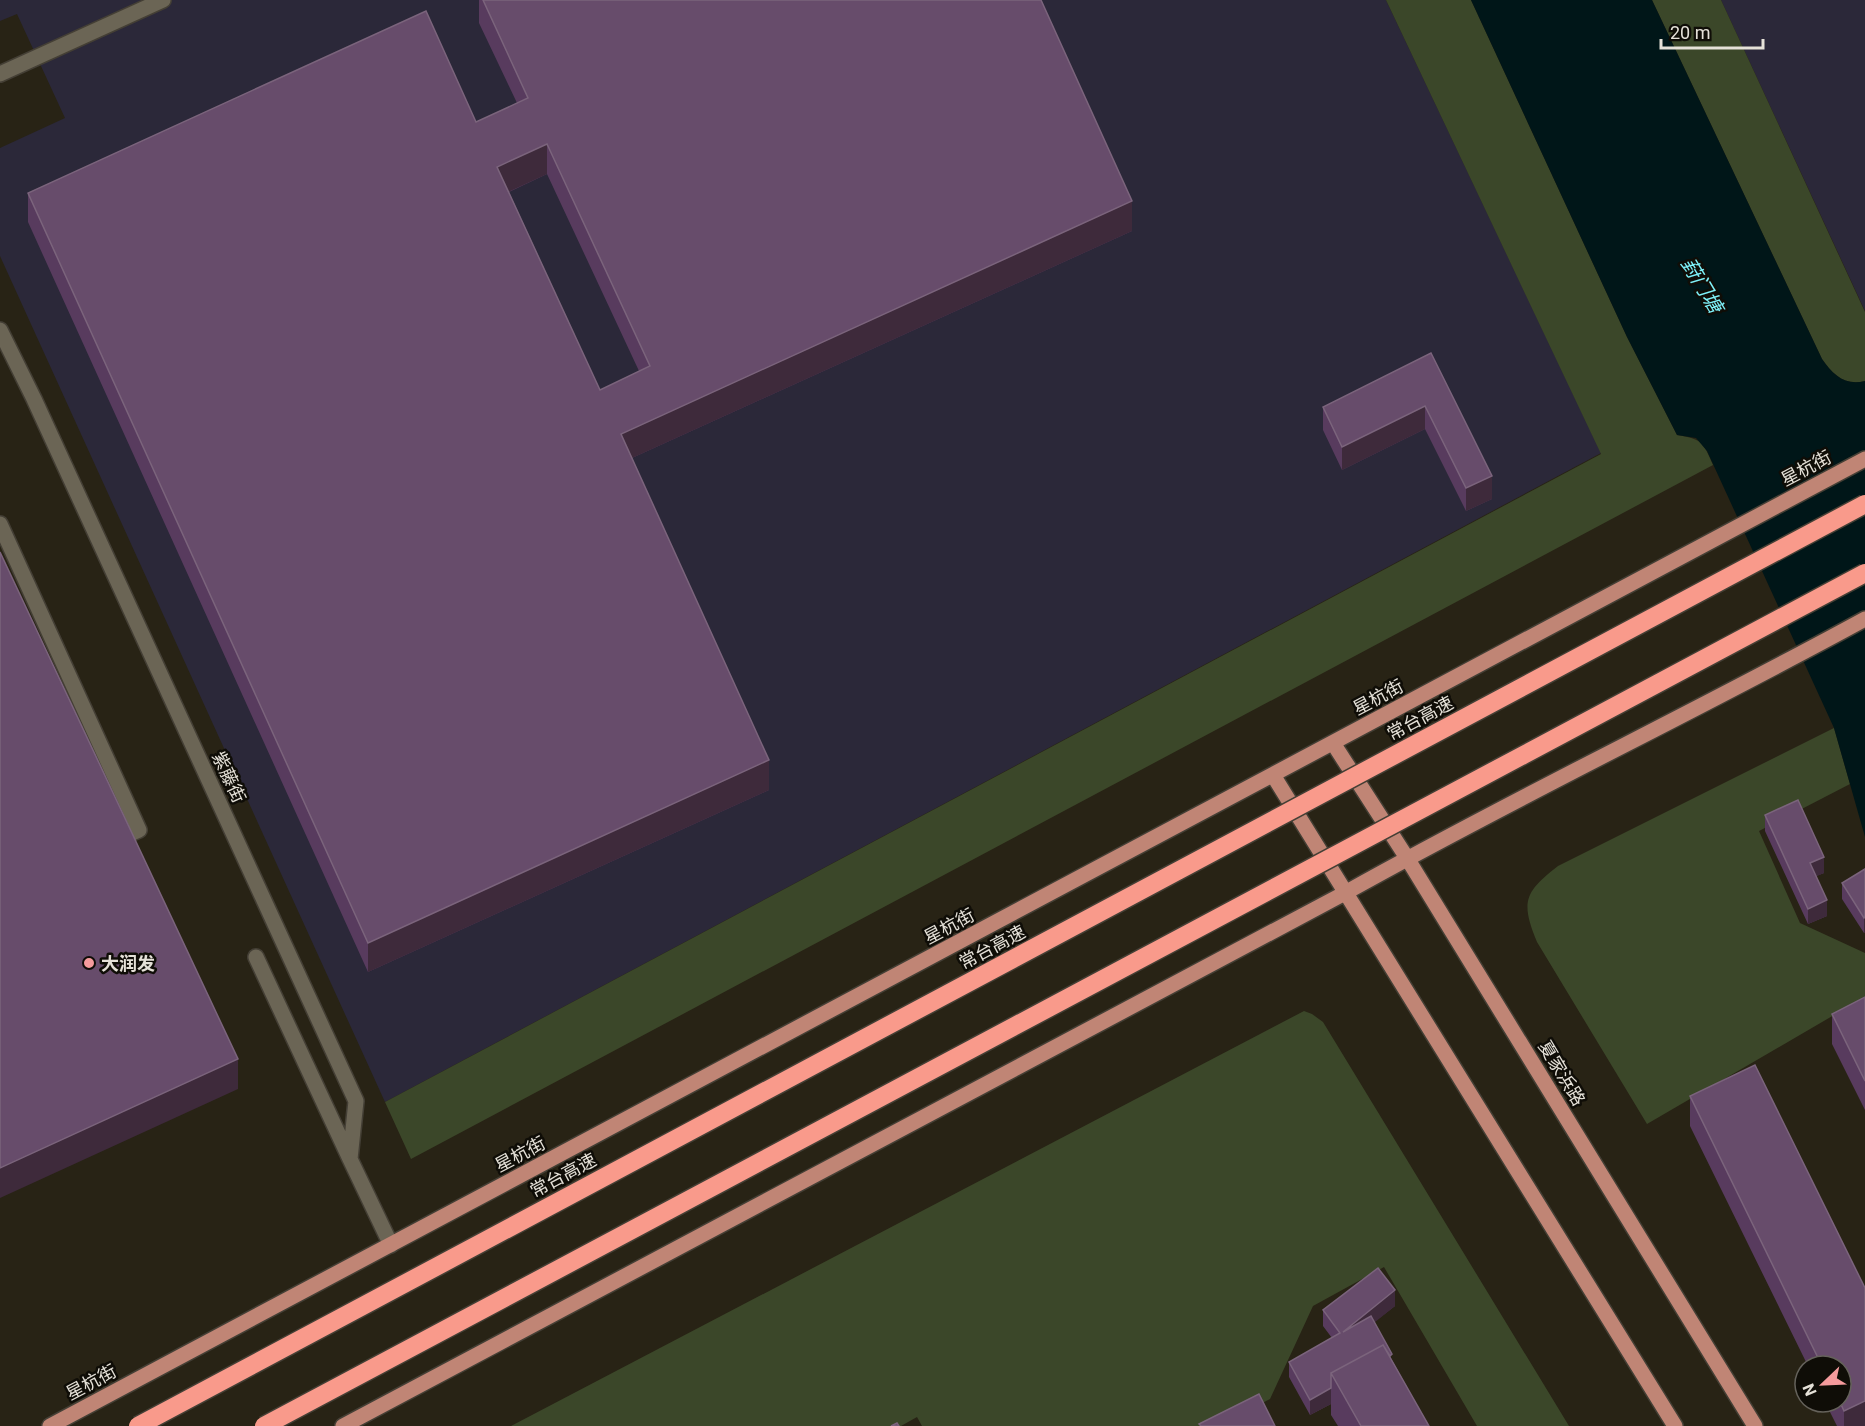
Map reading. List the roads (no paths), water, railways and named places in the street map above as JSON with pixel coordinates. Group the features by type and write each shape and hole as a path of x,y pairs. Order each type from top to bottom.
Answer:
{"highway":[{"name":"常台高速","path":"138,1426 1865,504"},
{"path":"264,1426 1865,573"}],"main road":[{"name":"星杭街","path":"50,1426 1865,459"},
{"path":"343,1426 1407,858 1772,670 1865,619"},
{"name":"夏家浜路","path":"1333,743 1407,858 1755,1426"},
{"path":"1273,775 1675,1426"}],"street":[{"path":"0,74 163,0"},
{"name":"紫藤街","path":"0,330 34,399 356,1101 350,1159"},
{"path":"0,524 140,830 120,838"},
{"path":"256,957 391,1245"}],"water":[{"name":"葑门塘","path":"1471,0 1652,0 1822,359 1840,378 1851,382 1865,381 1865,837 1834,728 1707,451 1696,438 1677,435 1627,337"}],"place":[{"name":"大润发","path":"89,963"}]}
